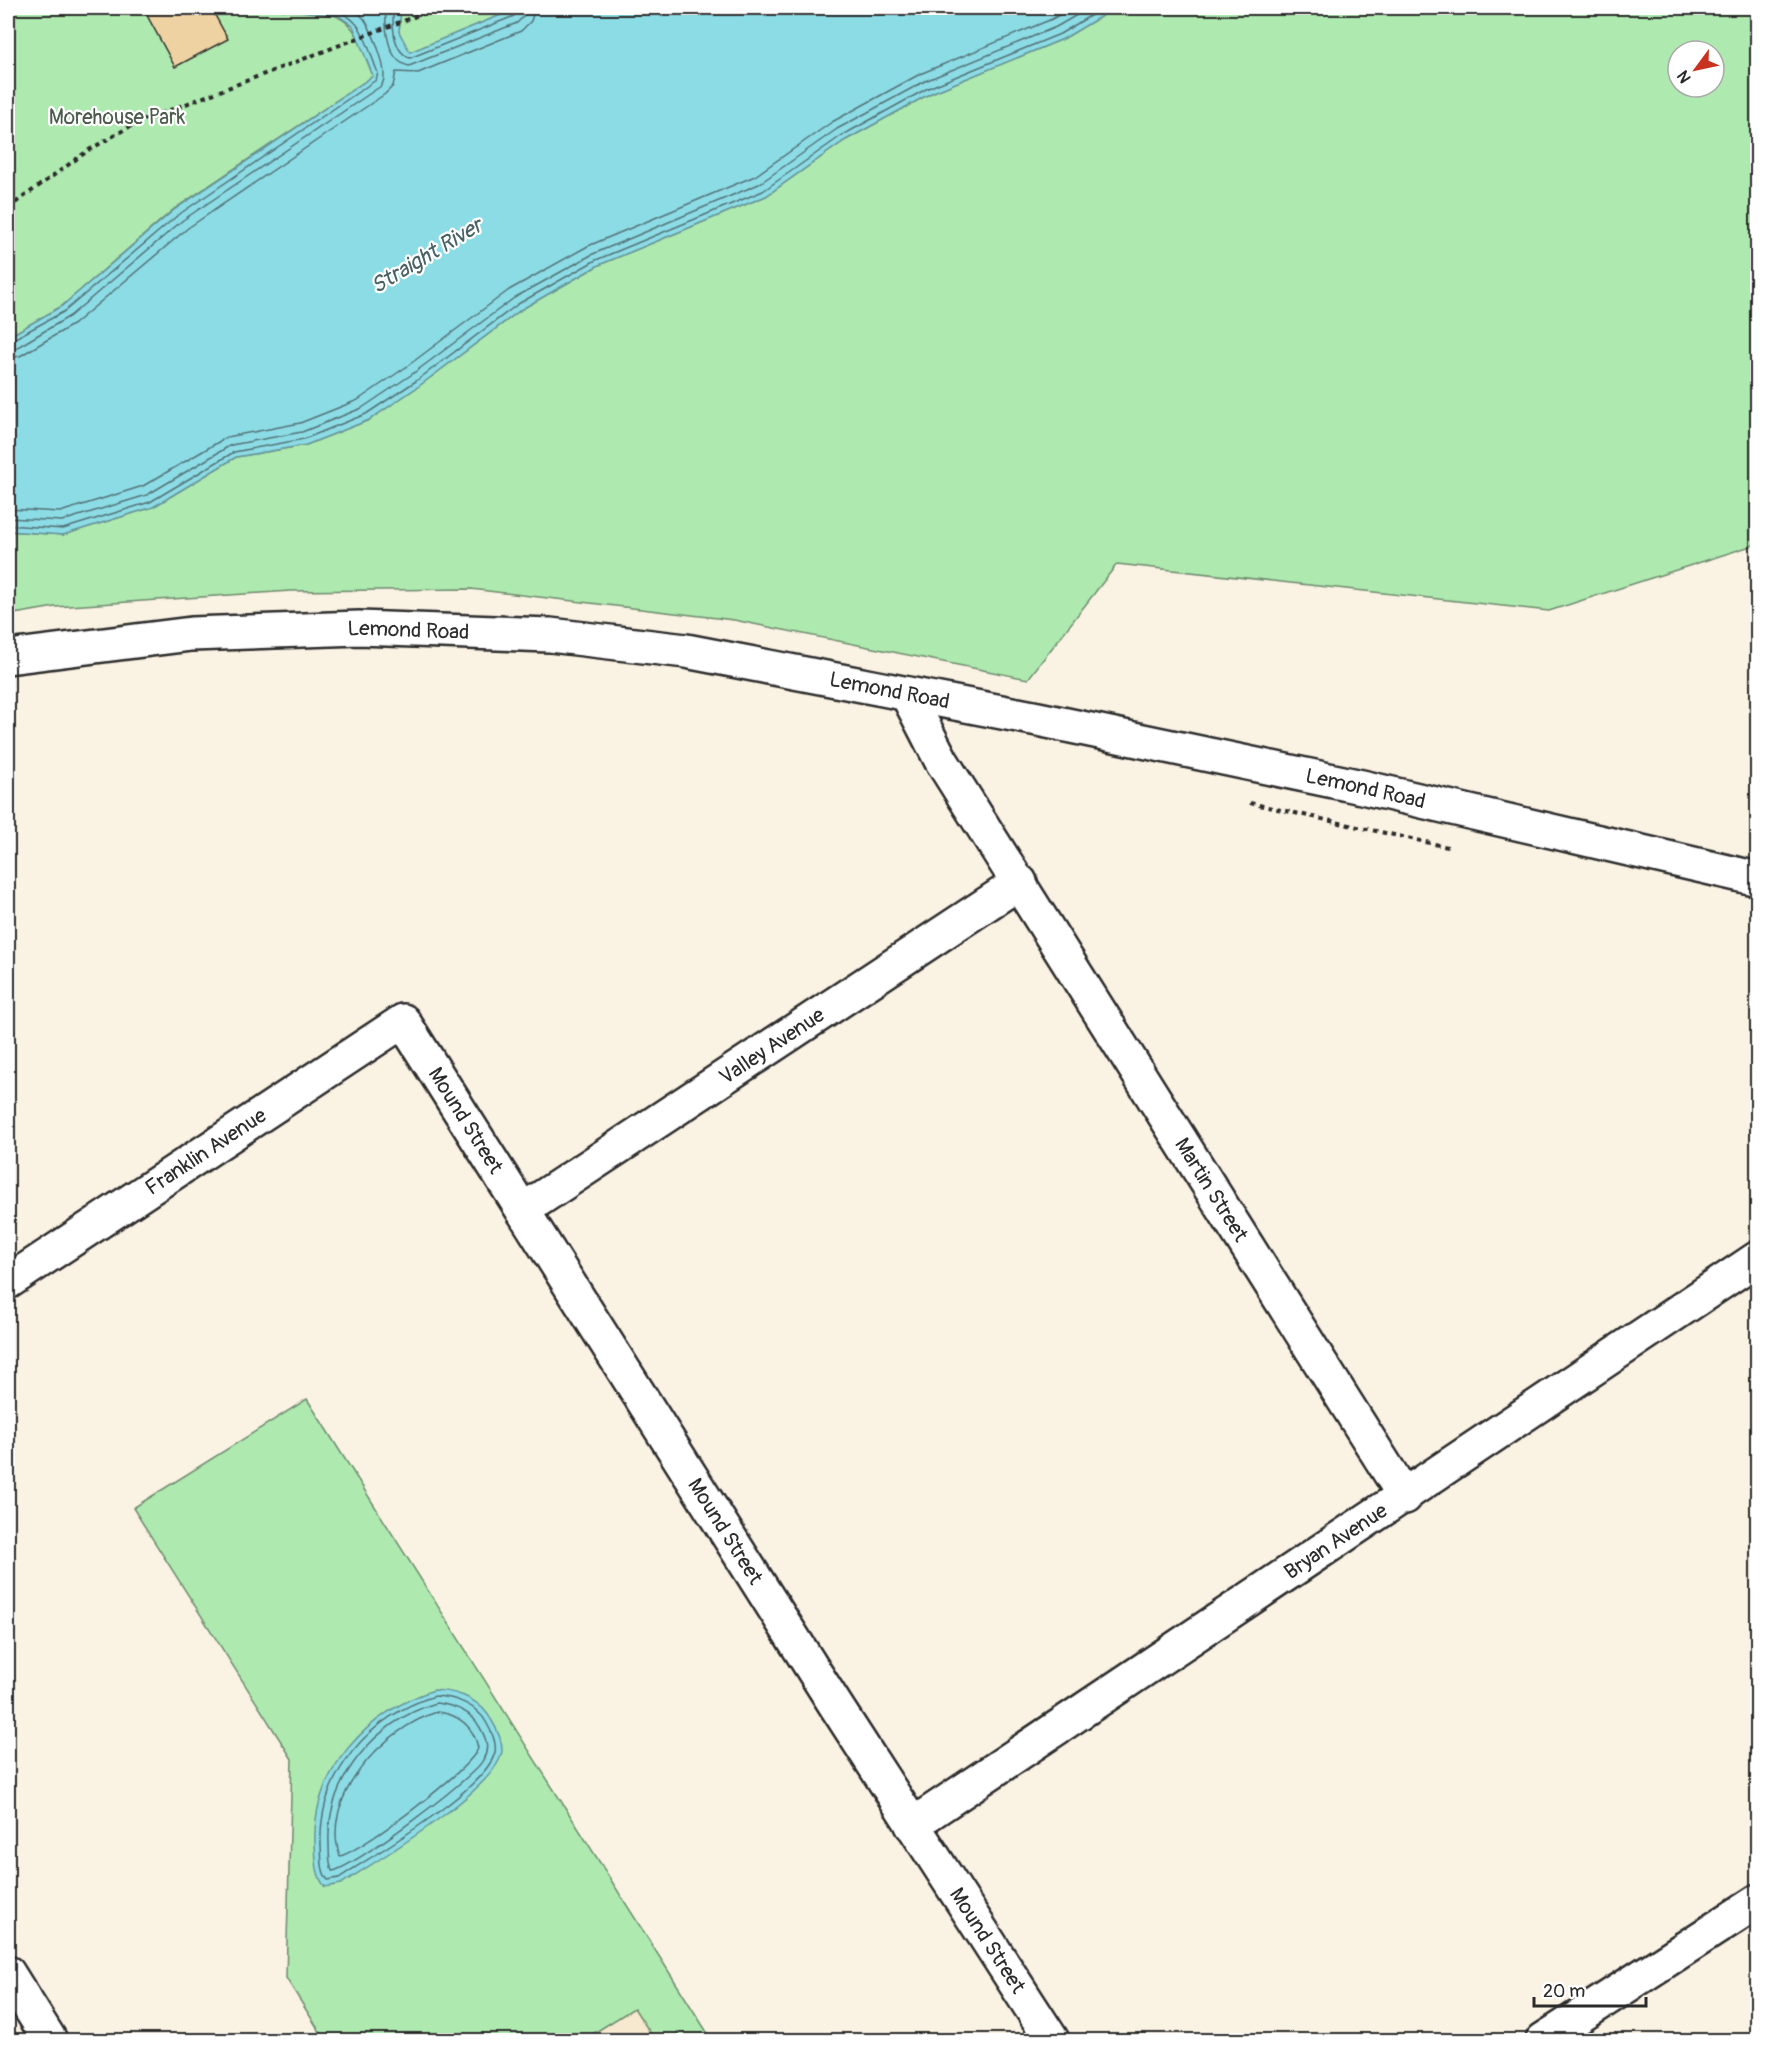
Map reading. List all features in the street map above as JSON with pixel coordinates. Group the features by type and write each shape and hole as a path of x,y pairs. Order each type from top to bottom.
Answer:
{"street":[{"name":"Lemond Road","path":"8,657 191,634 359,628 550,635 686,651 1362,787 1758,879"},
{"name":"Martin Street","path":"907,694 941,760 1020,882 1405,1497"},
{"name":"Valley Avenue","path":"523,1210 1020,882"},
{"name":"Mound Street","path":"403,1021 912,1825 1052,2040"},
{"name":"Franklin Avenue","path":"8,1282 403,1021"},
{"name":"Bryan Avenue","path":"912,1825 1405,1497 1758,1258"},
{"path":"1543,2040 1758,1901"},
{"path":"8,1972 50,2040"}],"path":[{"path":"8,208 89,150 136,123 437,8"},
{"path":"1240,801 1459,849"}],"shaded area":[{"path":"634,2008 655,2040 583,2040"}],"green space":[{"name":"Morehouse Park","path":"8,8 275,8 327,13 347,23 354,31 373,76 174,209 62,306 8,337"},
{"path":"401,8 518,8 409,53 399,32"},
{"path":"1115,8 1757,8 1757,544 1549,611 1117,564 1028,679 734,620 471,589 290,591 55,607 8,615 8,531 63,535 153,507 236,457 306,445 369,420 419,386 522,309 599,265 766,196 844,141 931,93 1063,39"},
{"path":"307,1399 712,2040 655,2040 634,2008 583,2040 325,2040 286,1978 292,1759 133,1508"}],"water":[{"name":"Straight River","path":"275,8 401,8 399,32 410,52 518,8 1115,8 1063,39 931,93 844,141 766,196 599,265 522,309 419,386 369,420 306,445 236,457 153,507 63,535 8,531 8,337 62,306 174,210 373,76 353,26 339,16"},
{"path":"434,1690 459,1694 474,1702 487,1713 494,1724 502,1747 495,1767 480,1785 432,1824 341,1884 325,1887 319,1877 317,1866 315,1843 317,1816 323,1791 334,1768 349,1747 387,1713"}],"building":[{"path":"143,8 211,8 228,39 175,67"}]}
